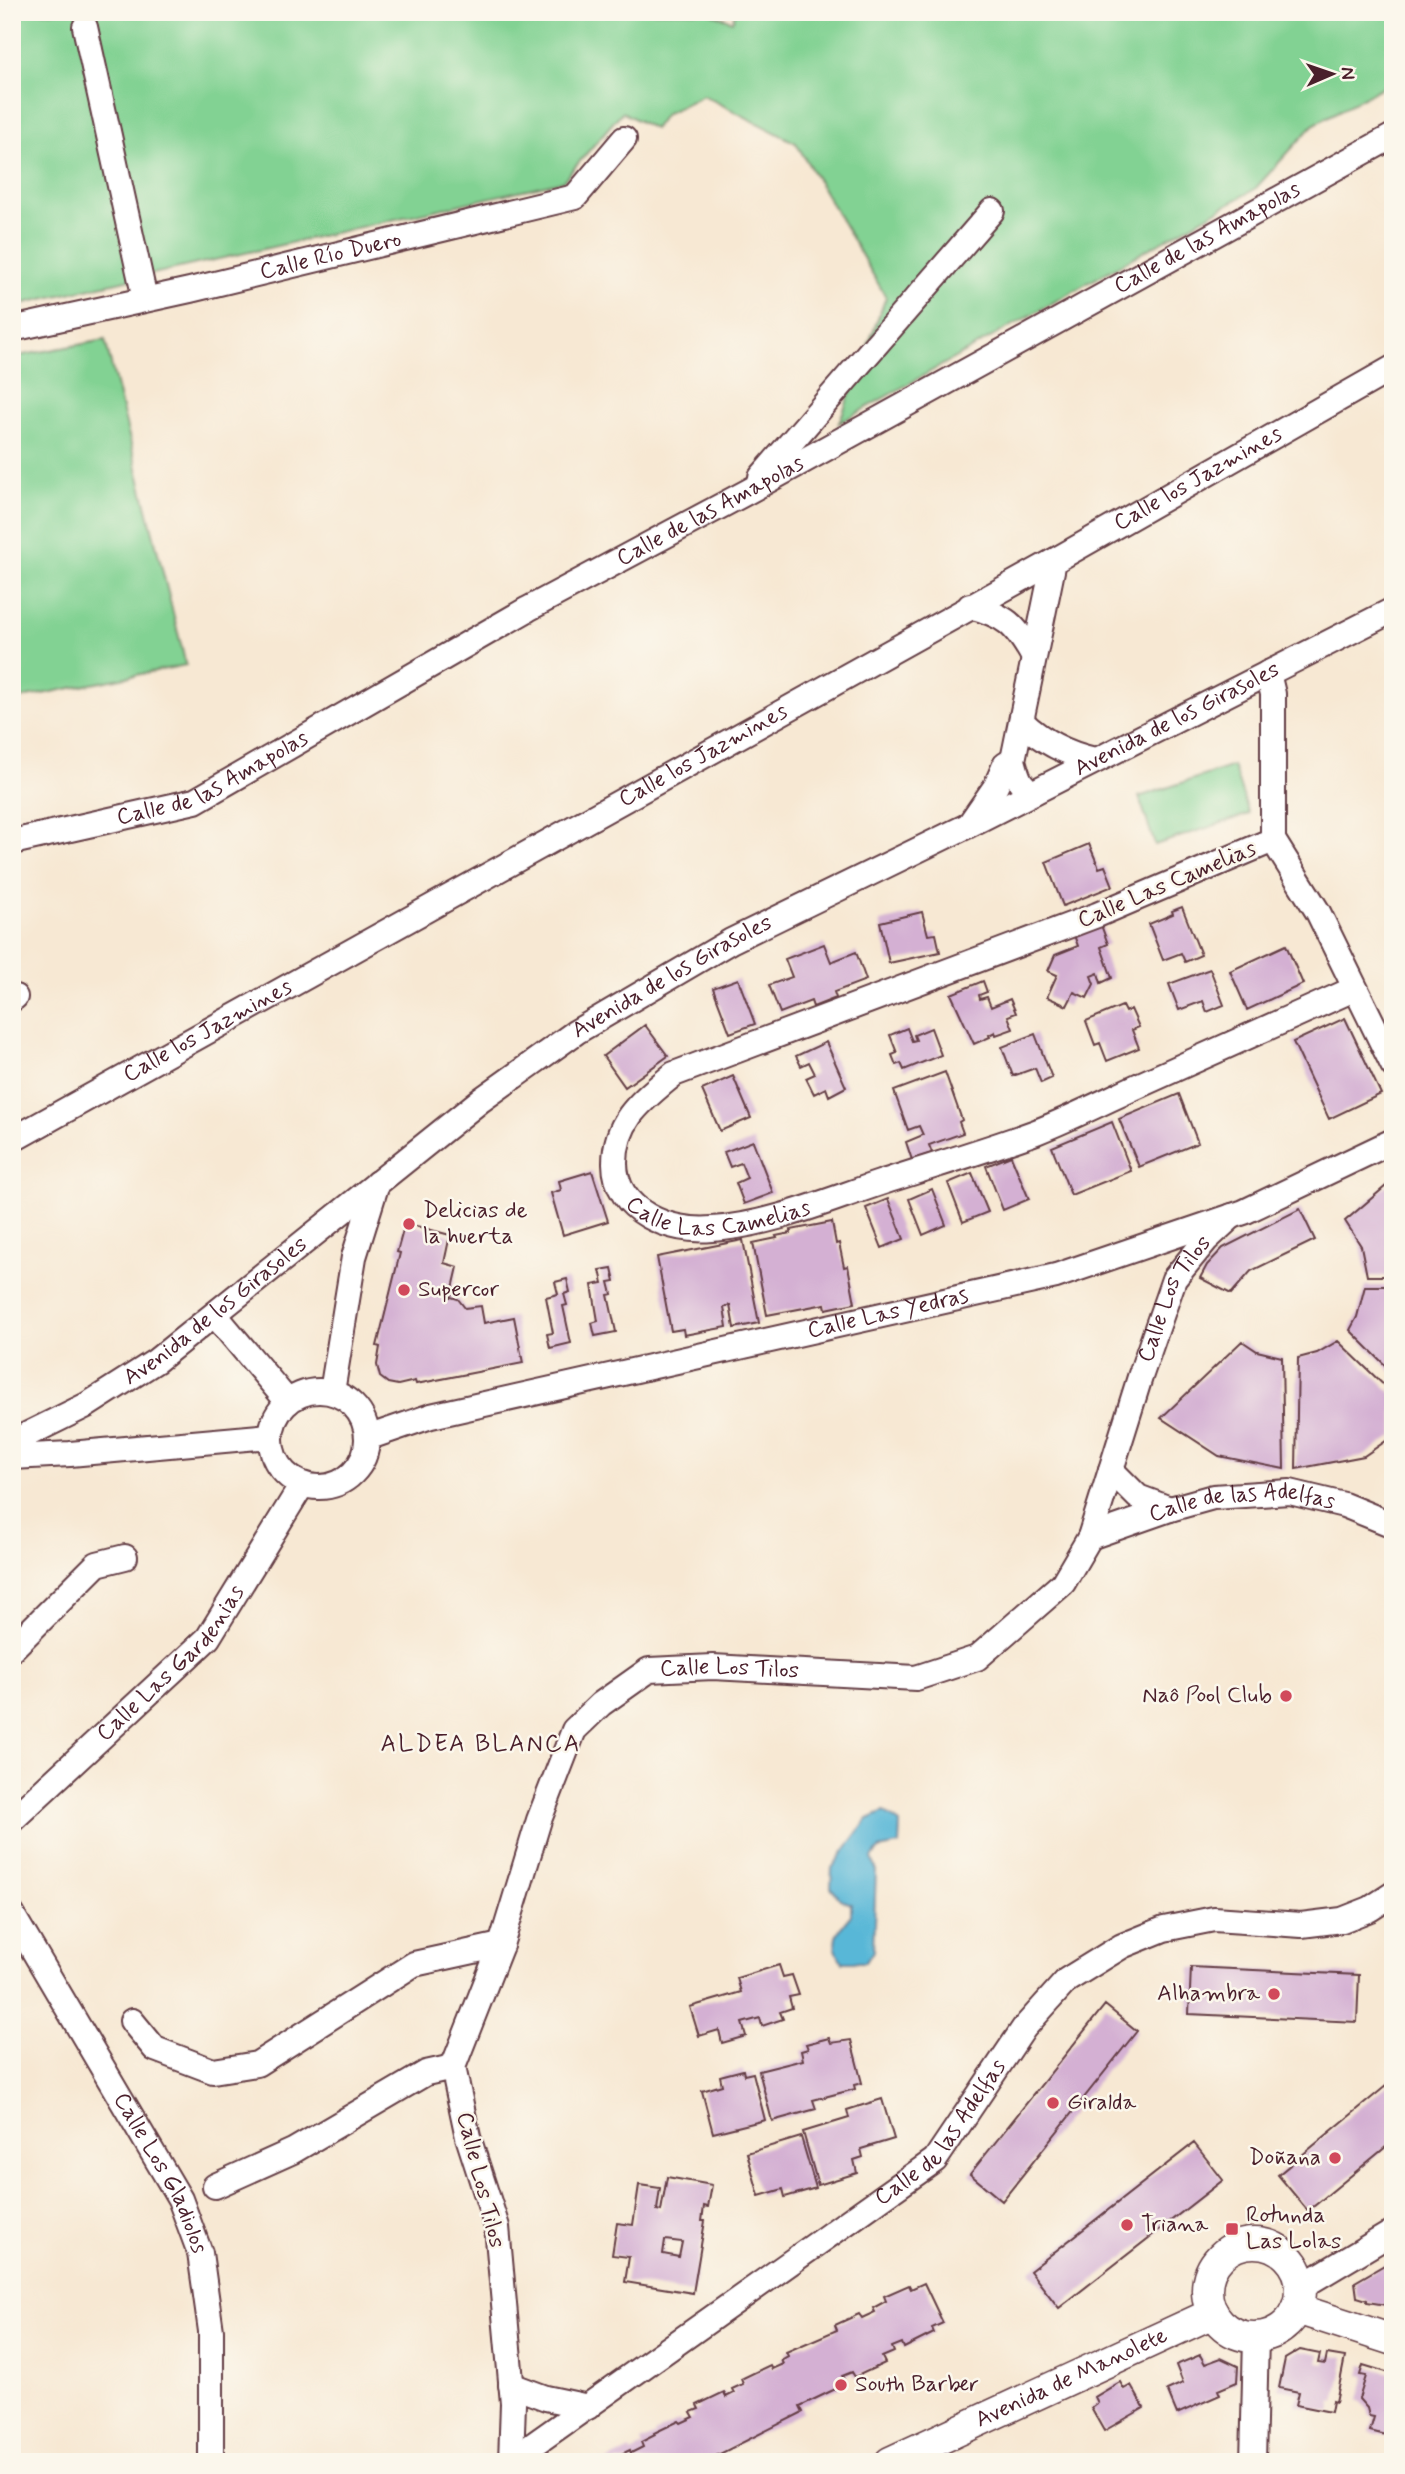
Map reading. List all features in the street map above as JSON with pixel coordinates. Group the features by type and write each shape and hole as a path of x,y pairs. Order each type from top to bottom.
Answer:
{"street":[{"path":"85,27 145,299"},
{"name":"Calle de las Amapolas","path":"12,842 195,801 528,609 749,491 1393,136"},
{"name":"Calle Río Duero","path":"12,329 575,197 624,139"},
{"path":"749,491 992,211"},
{"name":"Calle los Jazmines","path":"12,1140 1054,561 1393,368"},
{"path":"967,826 996,786 1005,765 1013,760 1029,729 1033,656 1054,561"},
{"path":"970,606 996,613 1020,634 1033,656"},
{"name":"Avenida de los Girasoles","path":"12,1441 87,1405 156,1361 481,1100 576,1032 731,941 967,826 1393,610"},
{"name":"Calle Las Camelias","path":"1268,673 1273,694 1273,840 1318,912 1393,1065"},
{"path":"1029,729 1075,756 1095,760"},
{"path":"1013,760 1021,784 1027,790 1040,789 1049,773 1048,760 1029,729"},
{"name":"Calle Las Camelias","path":"1273,840 1097,915 674,1074 640,1102 624,1121 615,1165 620,1186 631,1203 645,1214 680,1228 711,1230 771,1219 1037,1131 1354,989"},
{"name":"Calle Las Yedras","path":"367,1438 431,1416 1056,1276 1232,1216 1393,1141"},
{"path":"332,1392 354,1257 377,1183"},
{"name":"Calle Los Tilos","path":"510,2461 513,2403 497,2227 468,2137 453,2067 500,1945 539,1820 574,1730 601,1704 649,1671 713,1667 916,1678 977,1658 1063,1583 1090,1537 1174,1279 1206,1240 1232,1216"},
{"path":"1123,1254 1157,1262 1174,1279"},
{"path":"215,1315 288,1402"},
{"path":"332,1392 357,1409 365,1423 367,1438 364,1457 354,1473 339,1484 320,1488 302,1485 284,1474 273,1457 270,1436 276,1417 288,1402 301,1394 332,1392"},
{"path":"12,1457 270,1436"},
{"path":"1111,1470 1138,1497 1170,1509"},
{"name":"Calle Las Gardenias","path":"12,1820 208,1638 302,1485"},
{"name":"Calle de las Adelfas","path":"1090,1537 1213,1497 1290,1492 1344,1505 1393,1525"},
{"path":"12,1649 97,1564 125,1557"},
{"name":"Calle de las Adelfas","path":"510,2461 935,2160 1024,2028 1067,1980 1122,1946 1164,1929 1214,1919 1301,1925 1342,1920 1370,1909 1393,1894"},
{"name":"Calle Los Gladiolos","path":"12,1913 180,2199 200,2253 211,2331 211,2462"},
{"path":"132,2021 155,2049 214,2071 257,2064 414,1964 500,1945"},
{"path":"215,2186 293,2151 426,2073 453,2067"},
{"path":"1299,2298 1393,2232"},
{"path":"1253,2242 1276,2248 1294,2264 1299,2298 1293,2317 1280,2329 1256,2337 1243,2336 1231,2331 1213,2313 1208,2302 1208,2278 1220,2257 1241,2244 1253,2242"},
{"path":"1299,2298 1393,2340"},
{"name":"Avenida de Manolete","path":"890,2462 1213,2313"},
{"path":"1253,2462 1256,2337"},
{"path":"511,2385 546,2398 588,2407"}],"green space":[{"path":"12,12 708,12 732,21 736,12 1393,12 1393,81 1313,125 1255,189 839,423 886,297 796,143 703,95 665,114 654,129 622,112 563,181 12,306"},
{"path":"105,340 186,665 12,700 12,357"},
{"path":"1233,766 1249,814 1155,845 1139,797"}],"water":[{"path":"884,1812 900,1823 899,1845 879,1849 872,1858 876,1869 873,1951 866,1962 842,1962 835,1942 841,1927 851,1915 851,1904 840,1899 831,1888 832,1868 868,1819"}],"building":[{"path":"1089,844 1099,868 1105,866 1113,886 1063,906 1046,862"},
{"path":"1182,907 1201,955 1185,962 1181,953 1163,960 1149,924 1173,914 1172,911"},
{"path":"922,912 928,935 936,934 940,952 889,963 880,922"},
{"path":"1101,925 1108,944 1101,947 1112,978 1101,983 1098,973 1091,976 1094,984 1087,998 1074,992 1067,1006 1047,997 1057,975 1048,971 1055,955 1078,946 1074,935"},
{"path":"824,944 831,962 856,952 866,980 834,992 836,998 813,1007 811,1001 780,1013 769,985 792,977 785,959"},
{"path":"1286,945 1303,984 1247,1010 1230,971"},
{"path":"1210,969 1224,1005 1207,1012 1203,1001 1179,1010 1169,984"},
{"path":"738,979 755,1024 730,1033 713,988"},
{"path":"983,981 987,992 979,995 980,999 987,997 991,1007 1010,999 1016,1013 1008,1016 1013,1029 996,1035 995,1032 974,1044 951,994"},
{"path":"1122,1006 1125,1012 1131,1009 1139,1027 1132,1030 1139,1048 1107,1061 1100,1043 1095,1045 1086,1021"},
{"path":"1345,1018 1381,1094 1329,1119 1293,1042"},
{"path":"645,1025 668,1056 625,1087 603,1056"},
{"path":"907,1028 912,1041 916,1040 914,1035 931,1028 941,1055 904,1070 901,1063 896,1065 892,1055 897,1053 890,1035"},
{"path":"1035,1034 1052,1078 1041,1083 1035,1068 1013,1076 1002,1047"},
{"path":"826,1042 846,1087 829,1096 826,1088 814,1094 806,1078 815,1074 809,1062 801,1066 796,1056"},
{"path":"945,1072 962,1120 959,1122 963,1133 929,1145 932,1153 912,1160 906,1142 923,1135 919,1126 908,1130 894,1091"},
{"path":"733,1076 751,1118 720,1131 702,1090"},
{"path":"1179,1094 1198,1143 1139,1167 1119,1119"},
{"path":"1112,1122 1131,1171 1071,1195 1052,1147"},
{"path":"753,1141 773,1193 744,1204 736,1183 747,1178 741,1163 730,1167 724,1152"},
{"path":"1011,1156 1029,1199 1003,1210 986,1166"},
{"path":"592,1171 608,1221 563,1235 551,1193 561,1190 559,1181"},
{"path":"972,1173 988,1212 963,1222 948,1183"},
{"path":"1393,1180 1393,1276 1367,1276 1361,1246 1345,1221"},
{"path":"932,1189 946,1225 923,1235 909,1199"},
{"path":"888,1199 904,1239 882,1248 866,1208"},
{"path":"1300,1209 1315,1240 1251,1271 1231,1294 1200,1278 1207,1265 1223,1248"},
{"path":"832,1222 844,1267 848,1266 855,1303 826,1309 825,1304 767,1315 753,1243 777,1238 776,1236 791,1233 791,1230"},
{"path":"405,1223 450,1235 444,1263 458,1267 451,1297 458,1299 465,1308 481,1306 484,1323 514,1317 523,1363 416,1384 415,1381 398,1385 388,1383 380,1377 377,1365 380,1347 377,1346"},
{"path":"743,1240 759,1323 734,1328 730,1305 724,1307 727,1327 684,1335 683,1329 671,1331 657,1257"},
{"path":"612,1268 615,1281 609,1282 612,1294 608,1295 616,1332 595,1336 592,1323 598,1321 592,1285 603,1283 600,1270"},
{"path":"567,1279 570,1292 564,1294 567,1305 563,1306 571,1343 550,1348 547,1334 553,1333 546,1297 558,1294 555,1282"},
{"path":"1365,1286 1393,1286 1393,1373 1350,1330 1357,1317"},
{"path":"1242,1341 1257,1351 1282,1357 1284,1469 1219,1456 1161,1418"},
{"path":"1338,1341 1393,1394 1393,1436 1364,1456 1296,1469 1298,1358 1317,1353"},
{"path":"779,1965 783,1977 792,1975 799,1995 789,1997 792,2008 780,2012 783,2019 762,2026 760,2018 742,2023 746,2036 722,2043 719,2030 699,2036 690,2007 741,1992 737,1978"},
{"name":"Alhambra","path":"1191,1967 1359,1975 1357,2022 1189,2014"},
{"name":"Giralda","path":"1105,2005 1137,2031 1002,2201 970,2174"},
{"path":"829,2038 831,2043 851,2040 862,2083 854,2085 855,2089 813,2100 816,2109 772,2121 759,2071 803,2060 801,2051 808,2049 806,2044"},
{"path":"743,2070 744,2075 753,2073 765,2120 713,2133 702,2091 722,2085 720,2076"},
{"name":"Doñana","path":"1393,2080 1393,2141 1308,2211 1278,2175"},
{"path":"882,2099 894,2139 861,2149 863,2157 854,2160 857,2173 818,2185 803,2132 849,2118 847,2110"},
{"path":"801,2137 816,2188 785,2197 783,2189 759,2196 747,2153"},
{"name":"Triana","path":"1194,2143 1223,2180 1059,2308 1030,2271"},
{"path":"667,2177 712,2185 708,2207 704,2206 702,2221 705,2221 693,2293 625,2282 629,2257 612,2255 617,2223 633,2225 639,2185 660,2188 657,2210 661,2211","holes":["665,2240 682,2242 679,2257 663,2254"]},
{"path":"1393,2260 1393,2306 1367,2302 1357,2297 1355,2282"},
{"path":"924,2283 943,2323 932,2328 934,2333 904,2348 902,2343 892,2347 894,2352 882,2357 885,2363 855,2377 852,2372 842,2376 846,2384 800,2406 803,2412 704,2462 605,2462 643,2447 641,2442 655,2435 654,2433 694,2417 691,2412 699,2409 697,2405 724,2392 726,2397 734,2393 732,2389 743,2384 741,2379 770,2365 772,2369 783,2364 781,2360 788,2356 786,2352 837,2330 835,2325 859,2314 862,2318 875,2312 873,2308 886,2301 884,2296 909,2285 911,2289"},
{"path":"1300,2350 1320,2354 1318,2363 1325,2364 1327,2354 1345,2357 1336,2402 1333,2401 1331,2412 1296,2405 1299,2392 1279,2388 1285,2359"},
{"path":"1200,2355 1205,2364 1221,2358 1238,2366 1237,2382 1218,2390 1220,2395 1177,2414 1167,2390 1183,2383 1176,2365"},
{"path":"1363,2365 1393,2374 1393,2437 1370,2431 1374,2417 1369,2416 1367,2408 1359,2399 1366,2376 1360,2375"},
{"path":"1120,2382 1124,2389 1131,2385 1144,2408 1104,2431 1091,2408 1098,2403 1095,2397"}],"place":[{"name":"Delicias de la huerta","path":"409,1224"},
{"name":"Supercor","path":"404,1290"},
{"name":"Naô Pool Club","path":"1286,1696"},
{"name":"Alhambra","path":"1274,1994"},
{"name":"Giralda","path":"1053,2103"},
{"name":"Doñana","path":"1335,2158"},
{"name":"Triana","path":"1127,2225"},
{"name":"Rotunda Las Lolas","path":"1232,2229"},
{"name":"South Barber","path":"841,2385"}],"district":[{"name":"ALDEA BLANCA","path":"481,1744"}]}
